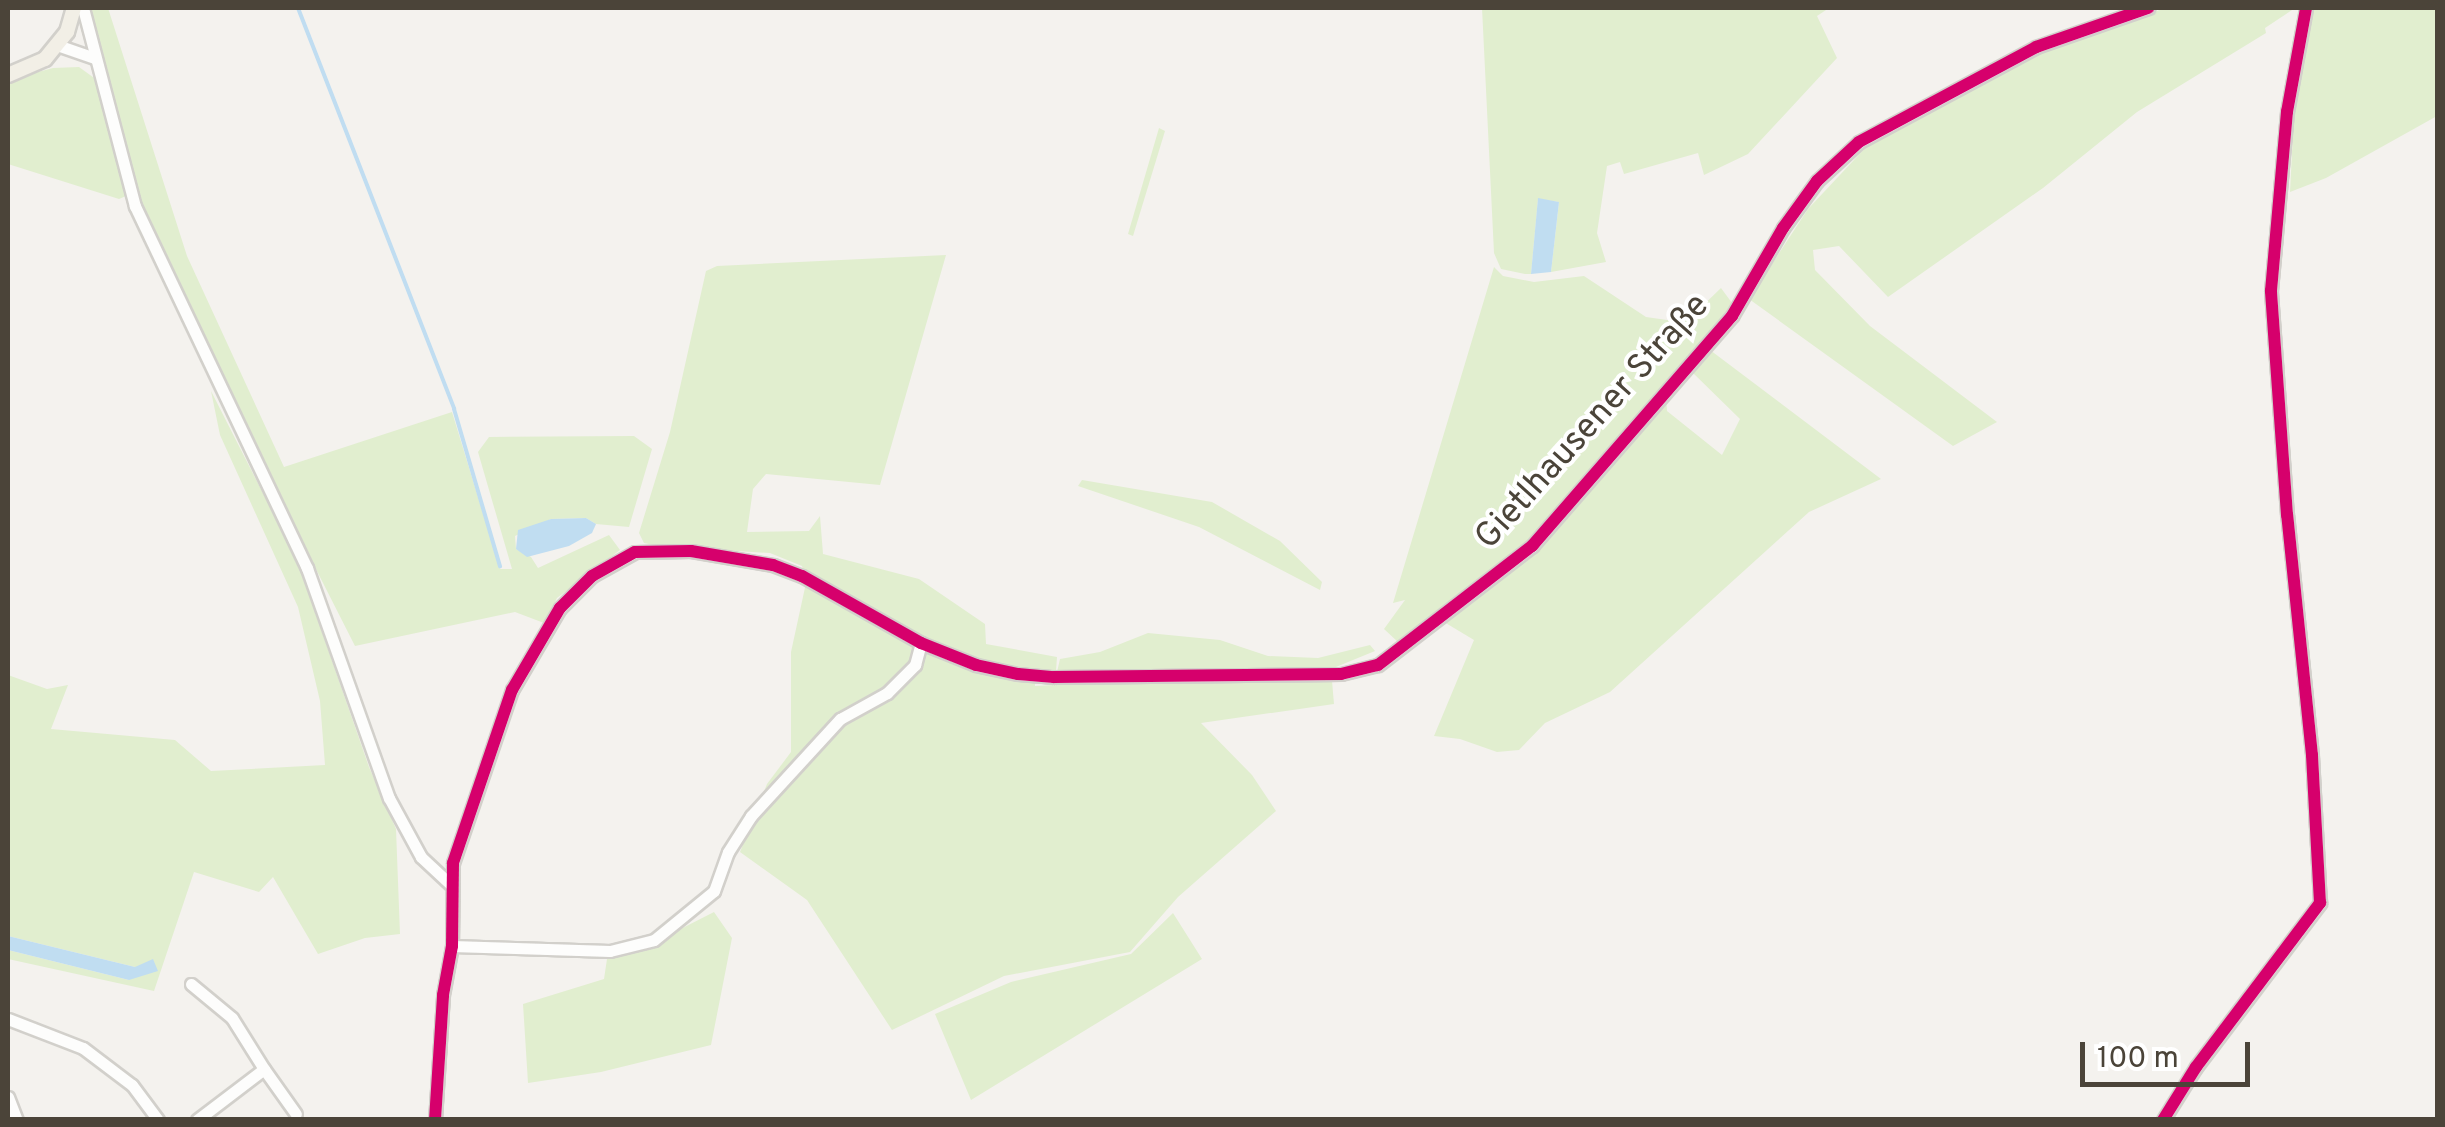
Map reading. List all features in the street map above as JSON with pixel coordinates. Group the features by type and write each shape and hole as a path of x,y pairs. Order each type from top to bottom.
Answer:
{"main road":[{"path":"8,76 45,59 68,32 74,8"}],"street":[{"path":"83,8 134,206 307,568 389,798 421,857 450,884"},
{"name":"Gietlhausener Straße","path":"436,1120 442,995 452,946 450,884 478,782 515,686 560,608 592,576 635,552 691,551 772,564 802,576 921,643 976,664 1054,677 1341,674 1378,664 1532,546 1720,330 1806,197 1859,142 2036,47 2147,8"},
{"path":"2163,1120 2196,1067 2320,903 2312,755 2271,291 2287,112 2306,8"},
{"path":"56,45 94,58"},
{"path":"452,946 610,951 654,940 714,891 728,852 751,816 840,719 887,693 915,665 921,643"},
{"path":"191,984 232,1018 296,1114"},
{"path":"8,1019 83,1048 132,1086 158,1120"},
{"path":"197,1120 264,1069"},
{"path":"8,1097 17,1120"}],"green space":[{"path":"89,8 108,8 187,256 284,467 452,412 500,569 512,569 478,452 489,437 634,436 652,449 629,527 596,524 586,518 551,519 515,536 516,549 531,557 538,568 609,535 620,550 557,598 544,623 515,612 355,646 190,321 138,196"},
{"path":"1482,8 1829,8 1817,16 1837,58 1748,154 1704,175 1698,153 1624,174 1620,162 1607,166 1597,233 1606,262 1551,272 1559,202 1538,199 1531,274 1525,274 1501,269 1494,253"},
{"path":"2165,8 2295,8 2265,28 2266,33 2137,112 2043,188 1888,297 1839,246 1813,250 1815,270 1870,326 1997,422 1953,446 1749,299 1808,209 1868,145 2033,56"},
{"path":"2312,8 2437,8 2437,116 2326,178 2290,192 2296,73"},
{"path":"79,67 97,80 126,196 119,199 8,164 8,80 53,68"},
{"path":"1159,128 1165,131 1133,236 1128,234"},
{"path":"946,255 880,485 766,474 753,489 747,532 809,531 820,516 823,554 919,579 985,624 986,644 1057,657 1056,671 1035,670 1035,686 1088,683 1091,674 1057,672 1060,659 1100,652 1148,633 1220,640 1268,656 1318,658 1370,645 1375,651 1331,669 1334,704 1201,723 1252,775 1276,811 1178,897 1130,952 1004,976 892,1030 807,900 740,852 767,784 791,752 791,652 806,583 802,566 770,553 658,546 644,543 639,533 670,432 706,271 717,266"},
{"path":"1494,267 1503,276 1534,282 1584,276 1646,317 1674,321 1691,317 1721,288 1732,303 1701,347 1670,383 1665,382 1667,411 1722,455 1740,419 1693,373 1710,350 1881,479 1809,512 1610,692 1545,723 1519,750 1497,752 1460,739 1434,736 1474,640 1434,616 1398,642 1384,629 1405,600 1393,603"},
{"path":"211,391 297,560 369,767 396,829 400,934 365,938 318,954 273,877 259,892 194,872 154,991 8,959 8,950 129,980 135,967 8,936 8,675 47,689 68,685 51,729 175,740 211,771 325,765 320,701 298,607 220,435"},
{"path":"1082,480 1212,502 1280,541 1322,582 1320,590 1199,527 1078,486"},
{"path":"714,912 732,938 711,1045 601,1072 528,1083 523,1004 604,979 607,959 657,941"},
{"path":"1173,913 1202,959 971,1100 935,1014 1011,982 1131,954"}],"water":[{"path":"1538,198 1559,202 1551,272 1531,274"},
{"path":"586,518 596,524 592,533 569,546 527,557 516,549 518,530 551,519"},
{"path":"8,936 135,967 153,959 158,971 129,980 8,950"}],"waterway":[{"path":"298,8 454,409 500,566"}],"cycle path":[{"path":"435,1120 443,995 452,946 453,863 512,690 560,608 592,576 635,552 691,551 773,565 802,576 921,643 976,665 1018,674 1341,674 1378,665 1532,546 1732,316 1783,228 1817,181 1859,142 2036,47 2148,8"},
{"path":"2163,1120 2196,1067 2320,903 2312,755 2287,515 2271,291 2287,112 2306,8"}]}
